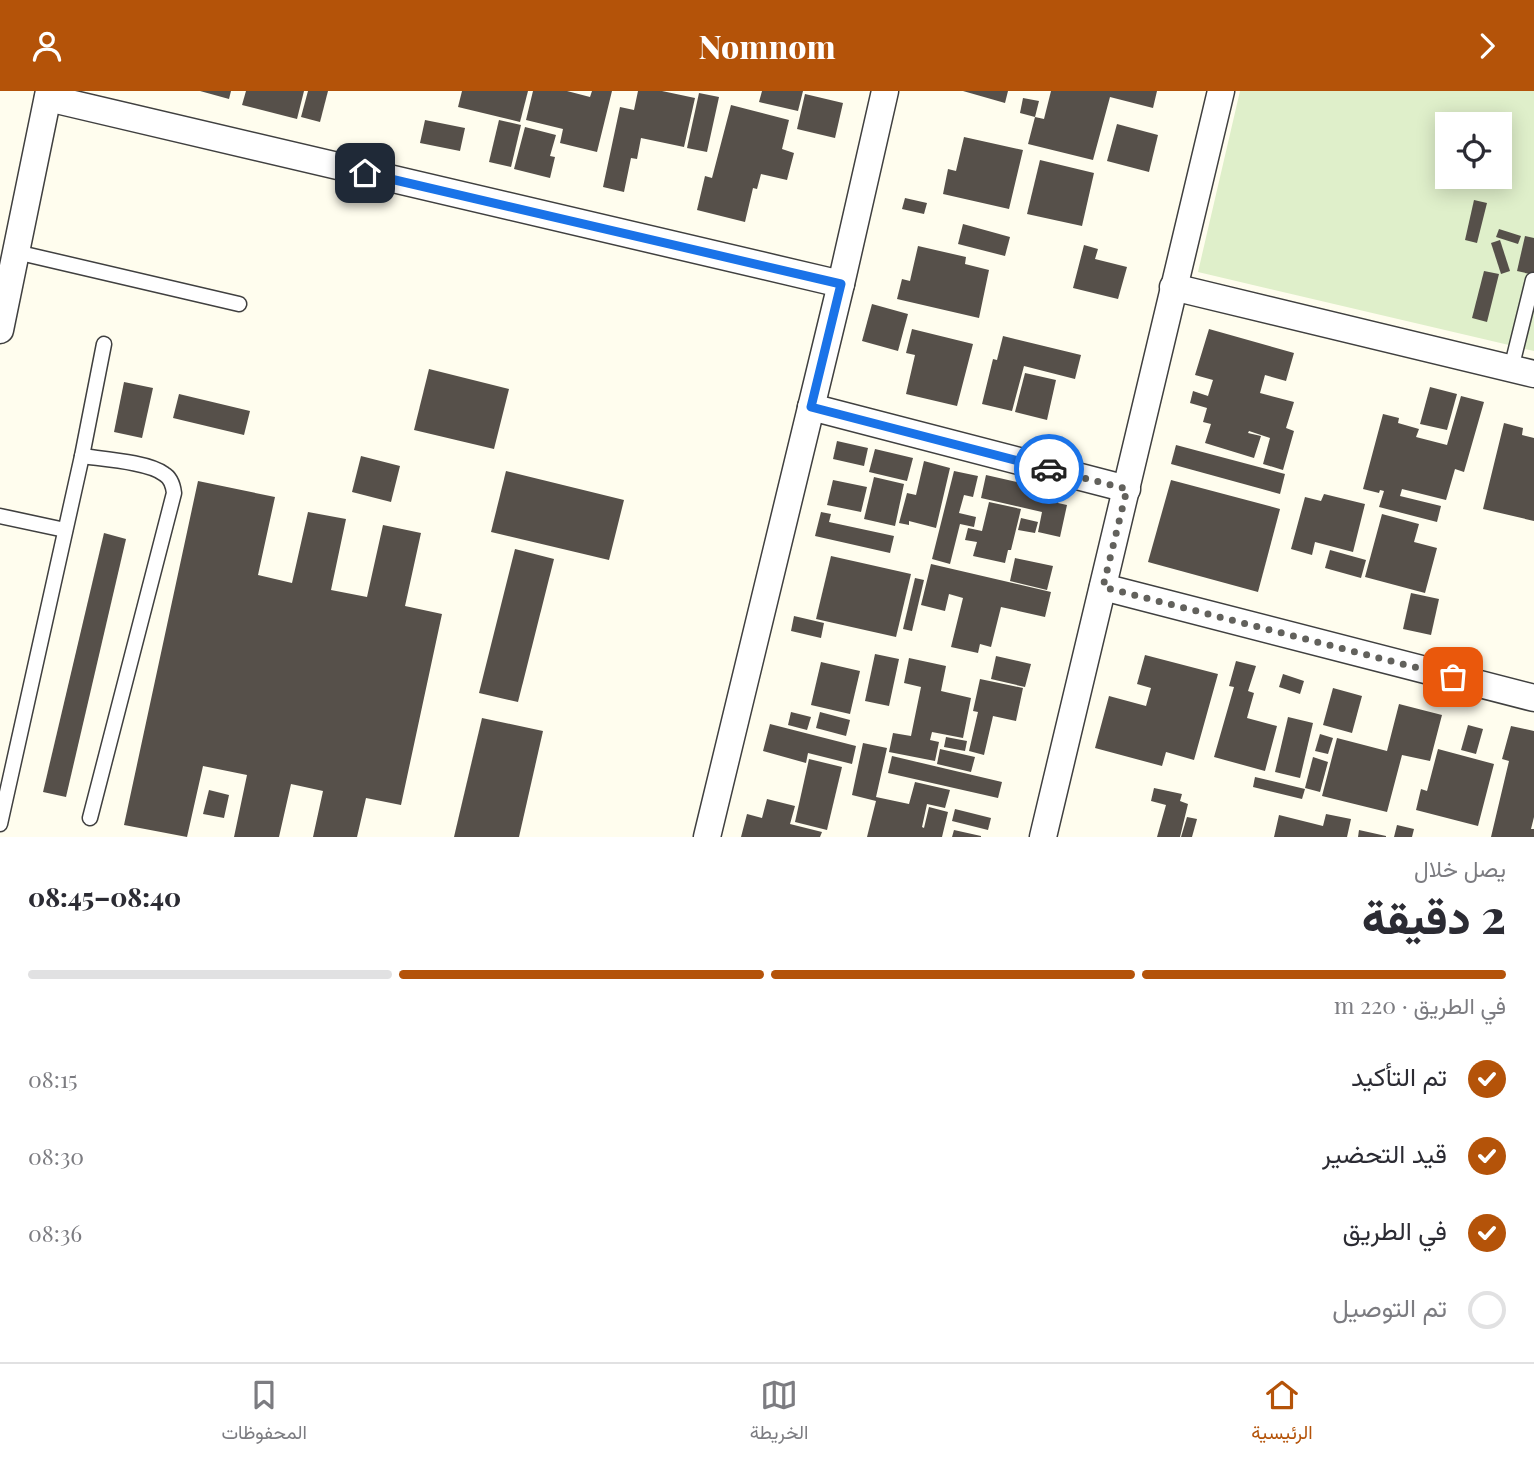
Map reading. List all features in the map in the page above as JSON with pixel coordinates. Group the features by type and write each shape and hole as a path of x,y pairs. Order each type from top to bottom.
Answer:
{"street":[{"path":"707,837 885,91"},
{"path":"1043,837 1221,91"},
{"path":"0,330 49,95 841,284"},
{"path":"1173,287 1522,372"},
{"path":"811,407 1127,489"},
{"path":"1103,587 1534,698"}],"lane":[{"path":"16,252 239,304"},
{"path":"1522,372 1533,280"},
{"path":"0,824 82,456 104,344"},
{"path":"82,456 117,460 162,472 173,485 174,493 90,818"},
{"path":"0,516 65,530"}],"green space":[{"path":"1240,91 1534,91 1534,351 1198,272"}],"building":[{"path":"200,91 231,91 229,99"},
{"path":"246,91 304,91 297,119 242,105"},
{"path":"308,91 328,91 320,122 301,117"},
{"path":"462,91 528,91 520,122 458,107"},
{"path":"533,91 567,91 590,97 592,91 612,91 597,152 560,143 563,129 526,120"},
{"path":"638,91 662,91 695,98 684,147 641,138 637,159 631,158 624,192 603,187 620,107 634,110"},
{"path":"762,91 803,91 798,111 759,102"},
{"path":"963,91 1008,91 1005,103"},
{"path":"1051,91 1157,91 1153,108 1110,97 1093,160 1028,144 1035,117 1044,119"},
{"path":"699,93 719,97 707,152 687,148"},
{"path":"805,94 843,103 835,138 797,129"},
{"path":"1023,98 1039,101 1035,117 1020,113"},
{"path":"731,105 789,120 782,149 794,153 787,180 761,174 757,189 753,188 745,222 697,210 705,176 712,178"},
{"path":"425,120 465,128 460,151 420,143"},
{"path":"499,120 521,125 511,167 489,162"},
{"path":"1117,124 1158,135 1149,172 1107,161"},
{"path":"525,127 556,135 550,156 555,157 550,178 514,169"},
{"path":"964,137 1023,150 1009,209 943,194 948,169 956,171"},
{"path":"1040,160 1094,173 1082,226 1027,214"},
{"path":"905,198 927,203 924,214 902,209"},
{"path":"1474,200 1487,203 1477,243 1465,240"},
{"path":"963,224 1010,237 1005,256 958,244"},
{"path":"1499,229 1521,236 1518,244 1496,237"},
{"path":"1525,236 1534,238 1534,275 1517,271"},
{"path":"1500,240 1510,271 1501,274 1491,243"},
{"path":"1084,245 1098,249 1095,259 1127,267 1118,299 1073,288"},
{"path":"918,246 966,257 965,264 989,270 979,318 897,299 902,279 910,281"},
{"path":"1484,271 1499,274 1487,322 1472,318"},
{"path":"872,304 908,314 898,351 862,341"},
{"path":"912,329 973,344 957,406 906,394 915,355 906,353"},
{"path":"1209,329 1294,353 1286,381 1265,375 1260,393 1294,402 1286,428 1294,431 1283,470 1263,464 1270,438 1249,431 1248,433 1261,436 1254,458 1205,443 1211,424 1203,422 1207,408 1190,403 1193,391 1208,396 1213,380 1195,375"},
{"path":"1003,336 1081,355 1075,379 1024,366 1012,411 982,404 993,359 997,360"},
{"path":"429,369 509,389 494,449 414,430"},
{"path":"1025,373 1056,380 1047,420 1015,412"},
{"path":"124,382 153,388 142,438 114,432"},
{"path":"1430,387 1457,394 1447,430 1420,424"},
{"path":"179,394 250,411 244,435 173,418"},
{"path":"1461,396 1484,402 1464,472 1455,469 1446,500 1402,489 1400,496 1441,506 1437,522 1379,507 1384,491 1380,490 1379,493 1363,489 1383,414 1399,418 1398,423 1419,429 1416,437 1447,445"},
{"path":"1504,423 1523,428 1522,435 1534,438 1534,521 1483,509"},
{"path":"837,441 868,448 864,466 833,459"},
{"path":"1176,445 1285,474 1280,494 1171,464"},
{"path":"875,449 913,458 907,481 869,472"},
{"path":"361,456 400,466 391,502 352,492"},
{"path":"924,461 950,468 936,528 909,521 909,525 899,523 907,493 916,495"},
{"path":"506,471 624,500 609,560 491,532"},
{"path":"954,471 978,476 973,497 964,495 959,513 976,517 974,527 960,524 950,564 932,559"},
{"path":"986,475 1060,492 1058,503 1067,505 1060,537 1038,532 1042,512 981,498"},
{"path":"874,477 904,484 895,526 864,519"},
{"path":"833,480 867,487 861,512 827,505"},
{"path":"1171,480 1280,509 1258,592 1148,562"},
{"path":"198,481 275,497 258,575 292,583 308,512 346,519 331,590 367,597 383,525 421,533 405,606 442,614 401,805 366,798 357,837 313,837 323,791 291,784 279,837 234,837 247,775 203,766 187,837 124,825"},
{"path":"1324,494 1365,504 1353,552 1315,542 1312,555 1291,549 1305,497 1321,501"},
{"path":"989,502 1021,509 1005,563 973,556 977,542 965,540 968,528 982,531"},
{"path":"821,512 831,514 829,522 894,536 890,553 815,536"},
{"path":"1382,514 1419,524 1414,542 1437,548 1425,593 1365,577"},
{"path":"1021,518 1038,522 1035,533 1018,530"},
{"path":"104,533 126,539 66,797 43,792"},
{"path":"515,549 554,559 518,702 479,693"},
{"path":"1330,550 1366,560 1361,578 1325,568"},
{"path":"831,556 911,574 896,637 816,619"},
{"path":"1015,558 1053,566 1047,590 1010,581"},
{"path":"931,564 1051,592 1045,617 1001,607 991,647 980,644 978,653 951,647 963,598 949,594 945,611 921,605"},
{"path":"915,578 924,580 912,631 903,629"},
{"path":"1411,593 1439,599 1431,635 1403,629"},
{"path":"794,616 824,623 821,638 791,631"},
{"path":"875,654 899,659 889,706 865,701"},
{"path":"1145,655 1218,674 1194,760 1166,752 1162,766 1095,748 1109,696 1146,706 1151,688 1137,684"},
{"path":"996,656 1031,664 1025,687 991,679"},
{"path":"909,658 946,666 941,691 971,698 963,738 932,732 930,740 939,742 935,761 889,752 893,733 911,736 921,687 904,683"},
{"path":"1236,661 1256,666 1248,691 1254,693 1247,718 1277,726 1265,771 1214,757 1234,687 1229,686"},
{"path":"821,662 860,671 850,714 811,705"},
{"path":"1283,674 1304,681 1300,694 1279,687"},
{"path":"980,679 1023,688 1016,721 993,716 984,755 969,751 978,712 973,711"},
{"path":"1333,688 1362,696 1352,733 1323,725"},
{"path":"1399,704 1442,715 1430,761 1402,755 1387,812 1322,796 1337,738 1387,751"},
{"path":"791,712 811,717 807,730 788,725"},
{"path":"820,712 850,720 846,736 816,728"},
{"path":"1288,717 1313,723 1300,778 1275,772"},
{"path":"482,718 543,731 519,837 454,837"},
{"path":"770,724 856,746 852,764 808,753 806,763 763,751"},
{"path":"1468,725 1483,729 1476,754 1461,750"},
{"path":"1511,726 1534,731 1534,817 1531,829 1534,829 1534,837 1491,837 1509,761 1502,759"},
{"path":"1320,734 1333,738 1328,754 1315,751"},
{"path":"946,737 967,741 965,751 944,747"},
{"path":"863,743 887,748 876,797 909,804 915,782 950,790 945,808 927,804 922,827 924,828 929,807 948,812 942,837 867,837 876,801 852,795"},
{"path":"940,749 975,757 971,772 937,764"},
{"path":"1438,749 1494,764 1478,826 1416,810 1421,789 1427,791"},
{"path":"892,756 1002,782 998,798 888,773"},
{"path":"1313,757 1328,762 1320,792 1305,788"},
{"path":"809,759 842,767 827,830 795,822"},
{"path":"1255,777 1305,789 1302,799 1253,787"},
{"path":"1154,788 1182,794 1180,801 1188,804 1180,837 1157,837 1166,805 1151,801"},
{"path":"209,790 229,795 224,818 203,814"},
{"path":"767,799 795,806 790,824 822,832 820,837 741,837 747,814 762,818"},
{"path":"955,809 991,818 988,830 952,821"},
{"path":"1326,814 1351,819 1347,837 1274,837 1279,815 1323,826"},
{"path":"1187,817 1197,819 1192,837 1181,837"},
{"path":"1397,825 1414,829 1412,837 1394,837"},
{"path":"954,830 981,836 981,837 952,837"},
{"path":"1359,830 1386,836 1386,837 1358,837"}],"way so far":[{"path":"1049,469 1127,489 1103,587 1453,677"}],"route":[{"path":"365,173 841,284 811,407 1049,469"}]}
